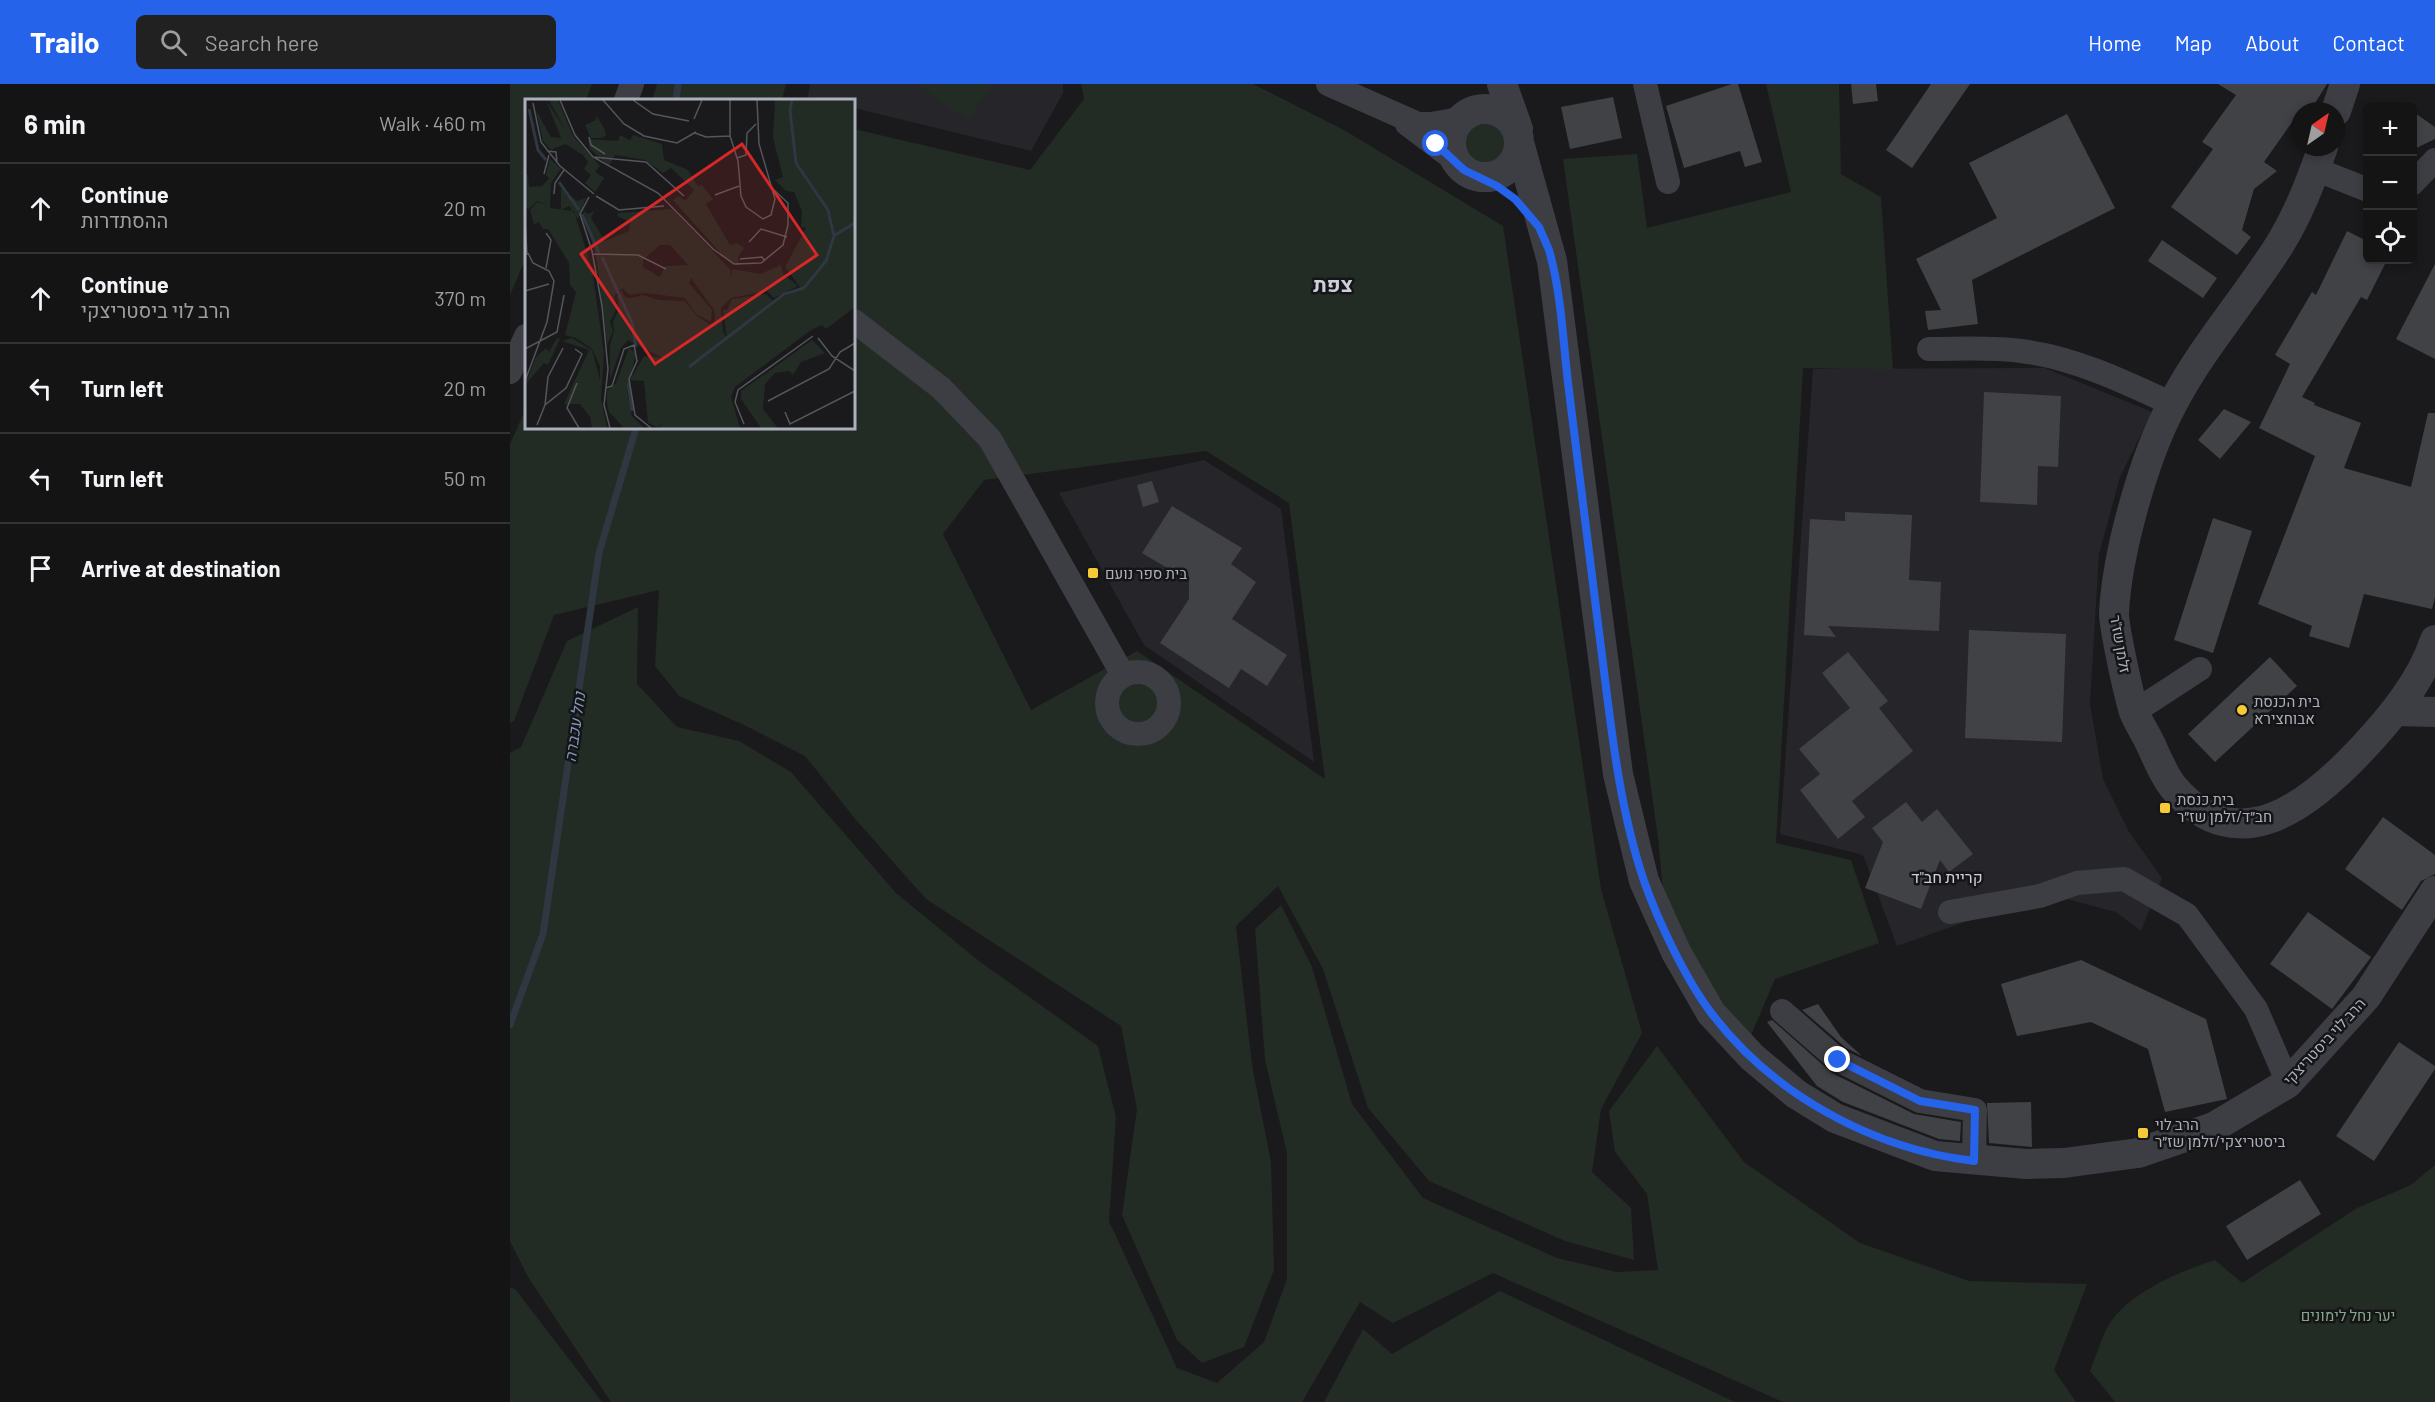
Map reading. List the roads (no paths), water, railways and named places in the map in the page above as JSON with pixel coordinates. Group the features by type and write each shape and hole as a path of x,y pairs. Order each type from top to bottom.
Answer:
{"street":[{"path":"626,99 632,84"},
{"path":"1328,84 1418,124 1431,124 1476,104 1503,113 1515,124 1520,141 1516,160 1509,169 1490,177 1465,168 1414,128 1384,110"},
{"name":"הרב לוי ביסטריצקי","path":"1502,84 1549,250 1618,774 1644,881 1676,951 1711,1013 1752,1057 1796,1094 1835,1118 1935,1156 2026,1164 2064,1163 2138,1153 2214,1127 2288,1083 2366,997 2435,891"},
{"path":"1646,84 1668,182"},
{"path":"2339,102 2345,84"},
{"path":"1465,168 1451,141 1453,129 1476,104"},
{"path":"2319,158 2363,187"},
{"name":"זלמן שז\"ר","path":"2319,158 2305,197 2280,244 2214,336 2172,404 2138,494 2117,587 2114,615 2134,712 2172,786 2194,807 2229,822 2249,823 2283,816 2320,792 2397,711 2430,656 2435,640"},
{"path":"2417,179 2435,160"},
{"name":"הרב לוי ביסטריצקי","path":"1465,168 1497,186 1522,206 1539,227 1549,250"},
{"path":"855,322 941,388 990,439 1123,675"},
{"path":"510,372 525,338"},
{"path":"1929,349 2021,351 2058,358 2100,373 2172,404"},
{"path":"2134,712 2200,669"},
{"path":"2397,711 2435,712"},
{"path":"1950,912 2040,896 2077,883 2124,879 2187,915 2256,1009 2288,1083"},
{"path":"1782,1011 1838,1060 1920,1101 1975,1110 1974,1161"}],"waterway":[{"name":"נחל עכברה","path":"676,99 678,84"},
{"name":"נחל עכברה","path":"510,1025 543,934 599,553 636,429"}],"place":[{"name":"בית ספר נועם","path":"1093,573"},
{"name":"בית הכנסת אבוחצירא","path":"2242,710"},
{"name":"בית כנסת חב״ד/זלמן שז״ר","path":"2165,808"},
{"name":"הרב לוי ביסטריצקי/זלמן שז״ר","path":"2143,1133"}],"district":[{"name":"צפת","path":"1333,283"},
{"name":"קריית חב\"ד","path":"1947,876"}],"park label":[{"name":"יער נחל לימונים","path":"2348,1315"}]}
